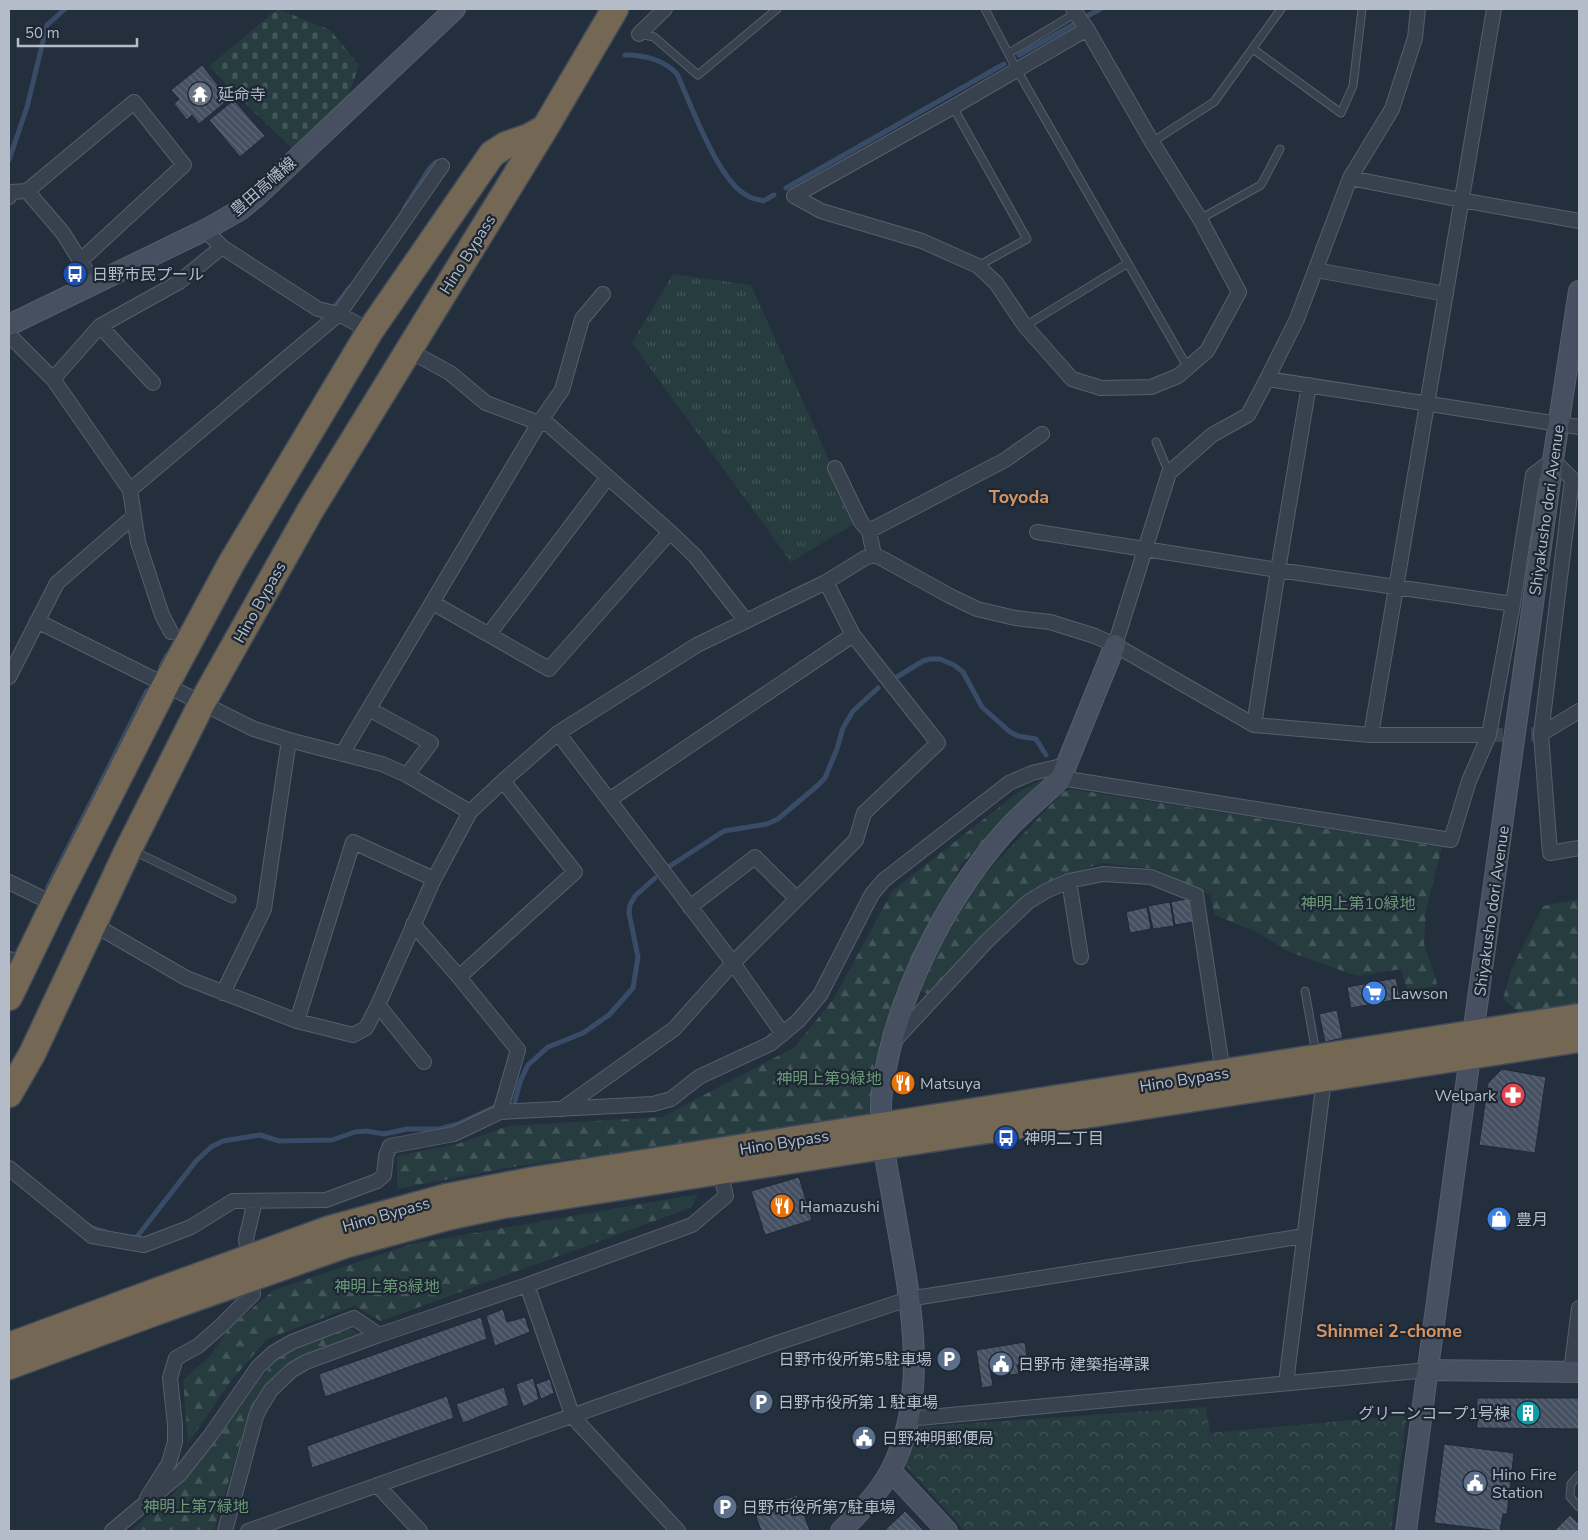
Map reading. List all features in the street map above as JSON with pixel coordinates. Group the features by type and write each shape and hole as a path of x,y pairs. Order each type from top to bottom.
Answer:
{"highway":[{"name":"Hino Bypass","path":"9,1094 32,1054 129,848 202,702 310,511 616,9"},
{"path":"9,997 18,961 54,904 166,686 237,554 370,331 492,154 506,144 529,138 545,128"},
{"name":"Hino Bypass","path":"1472,1045 1579,1017"},
{"name":"Hino Bypass","path":"9,1346 344,1245 500,1186 883,1136 1472,1045 1579,1039"},
{"name":"Hino Bypass","path":"449,1206 503,1205 720,1171 883,1136 1223,1073 1321,1068"},
{"name":"Hino Bypass","path":"9,1366 158,1301"}],"street":[{"name":"豊田高幡線","path":"9,325 205,230 240,210 455,9"},
{"path":"639,34 665,9"},
{"path":"841,1531 866,1504 891,1471 901,1446 908,1419 915,1371 913,1327 883,1136 883,1089 892,1042 909,989 936,931 970,875 1004,832 1046,794 1063,771 1115,645 1169,473 1212,435 1248,415 1267,379 1298,319 1350,178 1392,109 1415,38 1418,9"},
{"path":"1371,735 1494,9"},
{"path":"1077,10 1152,142 1200,219 1239,292 1207,351 1178,376 1151,387 1101,388 1072,378 1025,326 996,282 978,266 922,241 821,211 794,196 1087,29"},
{"path":"9,197 11,192 27,191 134,102 184,165 80,261"},
{"path":"130,490 339,314 442,166"},
{"path":"1350,178 1579,221"},
{"path":"27,191 63,233 94,283"},
{"path":"205,230 222,247 318,310 339,314 370,331"},
{"path":"53,379 100,326 179,282 222,247"},
{"path":"1316,270 1446,294"},
{"name":"Shiyakusho dori Avenue","path":"1406,1531 1558,424 1579,291"},
{"path":"342,754 434,603 539,423 562,390 582,319 603,294"},
{"path":"100,326 153,383"},
{"path":"9,335 53,379 130,490 138,542 162,615 171,632"},
{"path":"408,350 450,373 486,403 539,423 549,424 695,556 746,621"},
{"path":"1267,379 1579,427"},
{"path":"1254,725 1309,385"},
{"path":"869,531 1005,460 1042,434"},
{"path":"9,1169 92,1236 144,1245 191,1227 233,1201 326,1200 377,1181 384,1175 386,1156 390,1146 454,1134 500,1112 653,1104 671,1099 699,1077 770,1044 799,1020 820,995 872,894 884,880 1009,783 1032,773 1063,771 1451,840 1469,781 1489,735 1514,604 1532,475 1553,460 1572,479 1541,734 1550,853 1579,848"},
{"path":"835,468 861,522 869,531 874,556"},
{"path":"489,634 608,477"},
{"path":"9,678 57,583 133,518"},
{"path":"434,603 549,669 670,532"},
{"path":"1037,532 1144,550 1514,604"},
{"path":"93,924 186,978 223,994 297,1021 353,1035 366,1028 434,879 470,812 503,781 558,732 697,645 826,582 865,558 874,556 883,558 977,610 1015,618 1050,622 1095,636 1115,645 1254,725 1371,735 1489,735"},
{"path":"561,1109 674,1029 733,963 856,840 864,813 938,743 853,635 826,582"},
{"path":"37,621 254,729 382,764 407,775 470,812"},
{"path":"609,800 853,635"},
{"path":"369,709 431,743 407,775"},
{"path":"1541,734 1579,711"},
{"path":"558,732 733,963 783,1034"},
{"path":"223,994 264,909 289,740"},
{"path":"458,977 575,872 503,781"},
{"path":"297,1021 353,842 434,879"},
{"path":"690,907 755,857 797,899"},
{"path":"892,1042 986,942 1028,902 1069,881 1102,874 1151,877 1196,895 1223,1073"},
{"path":"1069,881 1081,957"},
{"path":"9,882 54,904"},
{"path":"414,924 518,1050 500,1112"},
{"path":"378,1005 424,1062"},
{"path":"1286,1383 1304,1236 1321,1068"},
{"path":"224,1531 261,1406 271,1390 292,1370 306,1362 379,1335 527,1285 692,1225 726,1196 720,1171"},
{"path":"143,1505 169,1462 176,1442 170,1378 176,1358 198,1346 253,1294 246,1239 255,1201"},
{"path":"248,1531 777,1343 908,1299 1304,1236"},
{"path":"527,1285 573,1416 678,1531"},
{"path":"908,1419 1428,1370 1575,1372 1579,1308"},
{"path":"112,1531 180,1474 210,1436 258,1367 273,1353 292,1342 354,1318 379,1335"},
{"path":"891,1471 947,1531"},
{"path":"377,1485 420,1531"}],"lane":[{"path":"639,34 654,37 698,75 777,9"},
{"path":"985,9 1017,70 1188,368"},
{"path":"1152,142 1214,102 1281,9"},
{"path":"1253,49 1341,113 1353,86 1362,9"},
{"path":"1009,53 1077,10"},
{"path":"953,107 1027,239 978,266"},
{"path":"1200,219 1261,185 1280,149"},
{"path":"1025,326 1128,263"},
{"path":"1156,442 1169,473"},
{"path":"129,848 232,899"},
{"path":"1305,991 1321,1068"},
{"path":"1579,1475 1571,1484 1570,1497 1579,1508"}],"green space":[{"path":"278,9 330,30 359,65 346,103 293,149 209,66"},
{"path":"673,274 751,285 857,522 791,562 632,343"},
{"name":"神明上第9緑地","path":"1046,778 961,865 896,991 867,1120 518,1166 397,1189 397,1156 457,1144 508,1126 662,1117 795,1047 834,998 893,890 1020,791"},
{"name":"神明上第10緑地","path":"1071,789 1442,847 1426,910 1424,944 1438,986 1407,990 1401,969 1357,976 1287,951 1259,933 1215,915 1210,895 1157,869 1101,863 1036,889 933,996 920,991 944,941 977,883 1063,792"},
{"path":"1579,899 1579,1003 1520,1013 1503,999 1512,968 1543,906"},
{"name":"神明上第8緑地","path":"698,1194 690,1208 381,1321 354,1306 267,1339 231,1381 188,1443 183,1380 210,1356 230,1327 274,1290 412,1244"},
{"name":"神明上第7緑地","path":"349,1328 361,1334 287,1363 265,1390 247,1419 214,1531 131,1531 173,1494 216,1441 261,1378 280,1355"},
{"path":"1206,1407 1210,1433 1407,1415 1391,1531 965,1531 907,1467 905,1462 918,1427"}],"building":[{"name":"延命寺","path":"202,65 229,99 199,124 192,115 187,120 174,104 179,99 171,90"},
{"path":"234,100 265,136 240,157 209,120"},
{"path":"1196,897 1199,921 1175,925 1171,902"},
{"path":"1170,902 1174,926 1153,929 1148,906"},
{"path":"1147,907 1151,929 1130,933 1126,912"},
{"name":"Lawson","path":"1396,978 1400,999 1351,1008 1347,987"},
{"path":"1337,1010 1343,1038 1325,1042 1319,1014"},
{"path":"1502,1069 1546,1077 1535,1153 1479,1145 1488,1083"},
{"name":"Hamazushi","path":"799,1177 812,1220 765,1235 751,1191"},
{"path":"503,1309 507,1322 525,1317 530,1332 495,1346 486,1316"},
{"path":"481,1317 487,1339 325,1397 319,1374"},
{"name":"日野市 建築指導課","path":"1025,1342 1028,1363 1017,1365 1019,1374 1010,1375 1009,1366 990,1369 993,1386 982,1388 976,1350"},
{"path":"533,1378 539,1399 523,1407 516,1384"},
{"path":"550,1379 554,1393 541,1399 536,1384"},
{"path":"504,1387 509,1405 463,1423 456,1404"},
{"path":"447,1396 454,1418 312,1468 307,1446"},
{"name":"グリーンコープ1号棟","path":"1477,1398 1579,1398 1579,1429 1477,1428"},
{"name":"Hino Fire Station","path":"1444,1444 1514,1453 1507,1514 1503,1514 1500,1531 1434,1523"},
{"path":"797,1495 810,1531 761,1531 754,1510"},
{"path":"905,1511 924,1531 884,1531"},
{"path":"1570,1515 1579,1524 1579,1531 1554,1531"}],"waterway":[{"path":"9,160 27,107 47,25 65,9"},
{"path":"1089,15 1100,9"},
{"path":"1019,55 1074,24"},
{"path":"625,55 640,56 660,61 672,69 677,74 706,141 726,175 737,188 751,198 763,201 774,195"},
{"path":"786,188 1004,64"},
{"path":"404,209 429,169 436,162"},
{"path":"332,310 350,287"},
{"path":"161,666 167,655"},
{"path":"897,677 923,661 930,659 940,659 954,665 963,672 982,707 1010,732 1018,736 1036,739 1046,755"},
{"path":"670,866 724,831 767,824 778,819 817,786 825,778 843,728 853,711 878,688"},
{"path":"48,887 147,691"},
{"path":"515,1101 520,1082 528,1065 548,1047 583,1033 609,1015 633,988 638,957 629,913 630,905 635,896 655,878"},
{"path":"132,1238 136,1238 196,1161 211,1147 223,1141 260,1135 279,1141 332,1140 355,1132 366,1131 384,1134 407,1129 440,1129 458,1124 495,1107"},
{"path":"89,1226 106,1232"}],"tunnel":[{"path":"1489,735 1541,734"}],"place":[{"name":"延命寺","path":"200,94"},
{"name":"日野市民プール","path":"75,274"},
{"name":"Lawson","path":"1374,993"},
{"name":"Matsuya","path":"903,1083"},
{"name":"Welpark","path":"1513,1095"},
{"name":"神明二丁目","path":"1006,1138"},
{"name":"Hamazushi","path":"782,1206"},
{"name":"豊月","path":"1499,1219"},
{"name":"日野市役所第5駐車場","path":"949,1359"},
{"name":"日野市 建築指導課","path":"1001,1364"},
{"name":"日野市役所第１駐車場","path":"761,1402"},
{"name":"グリーンコープ1号棟","path":"1528,1413"},
{"name":"日野神明郵便局","path":"864,1438"},
{"name":"Hino Fire Station","path":"1475,1483"},
{"name":"日野市役所第7駐車場","path":"725,1507"}],"district":[{"name":"Toyoda","path":"1019,497"},
{"name":"Shinmei 2-chome","path":"1389,1331"}]}
